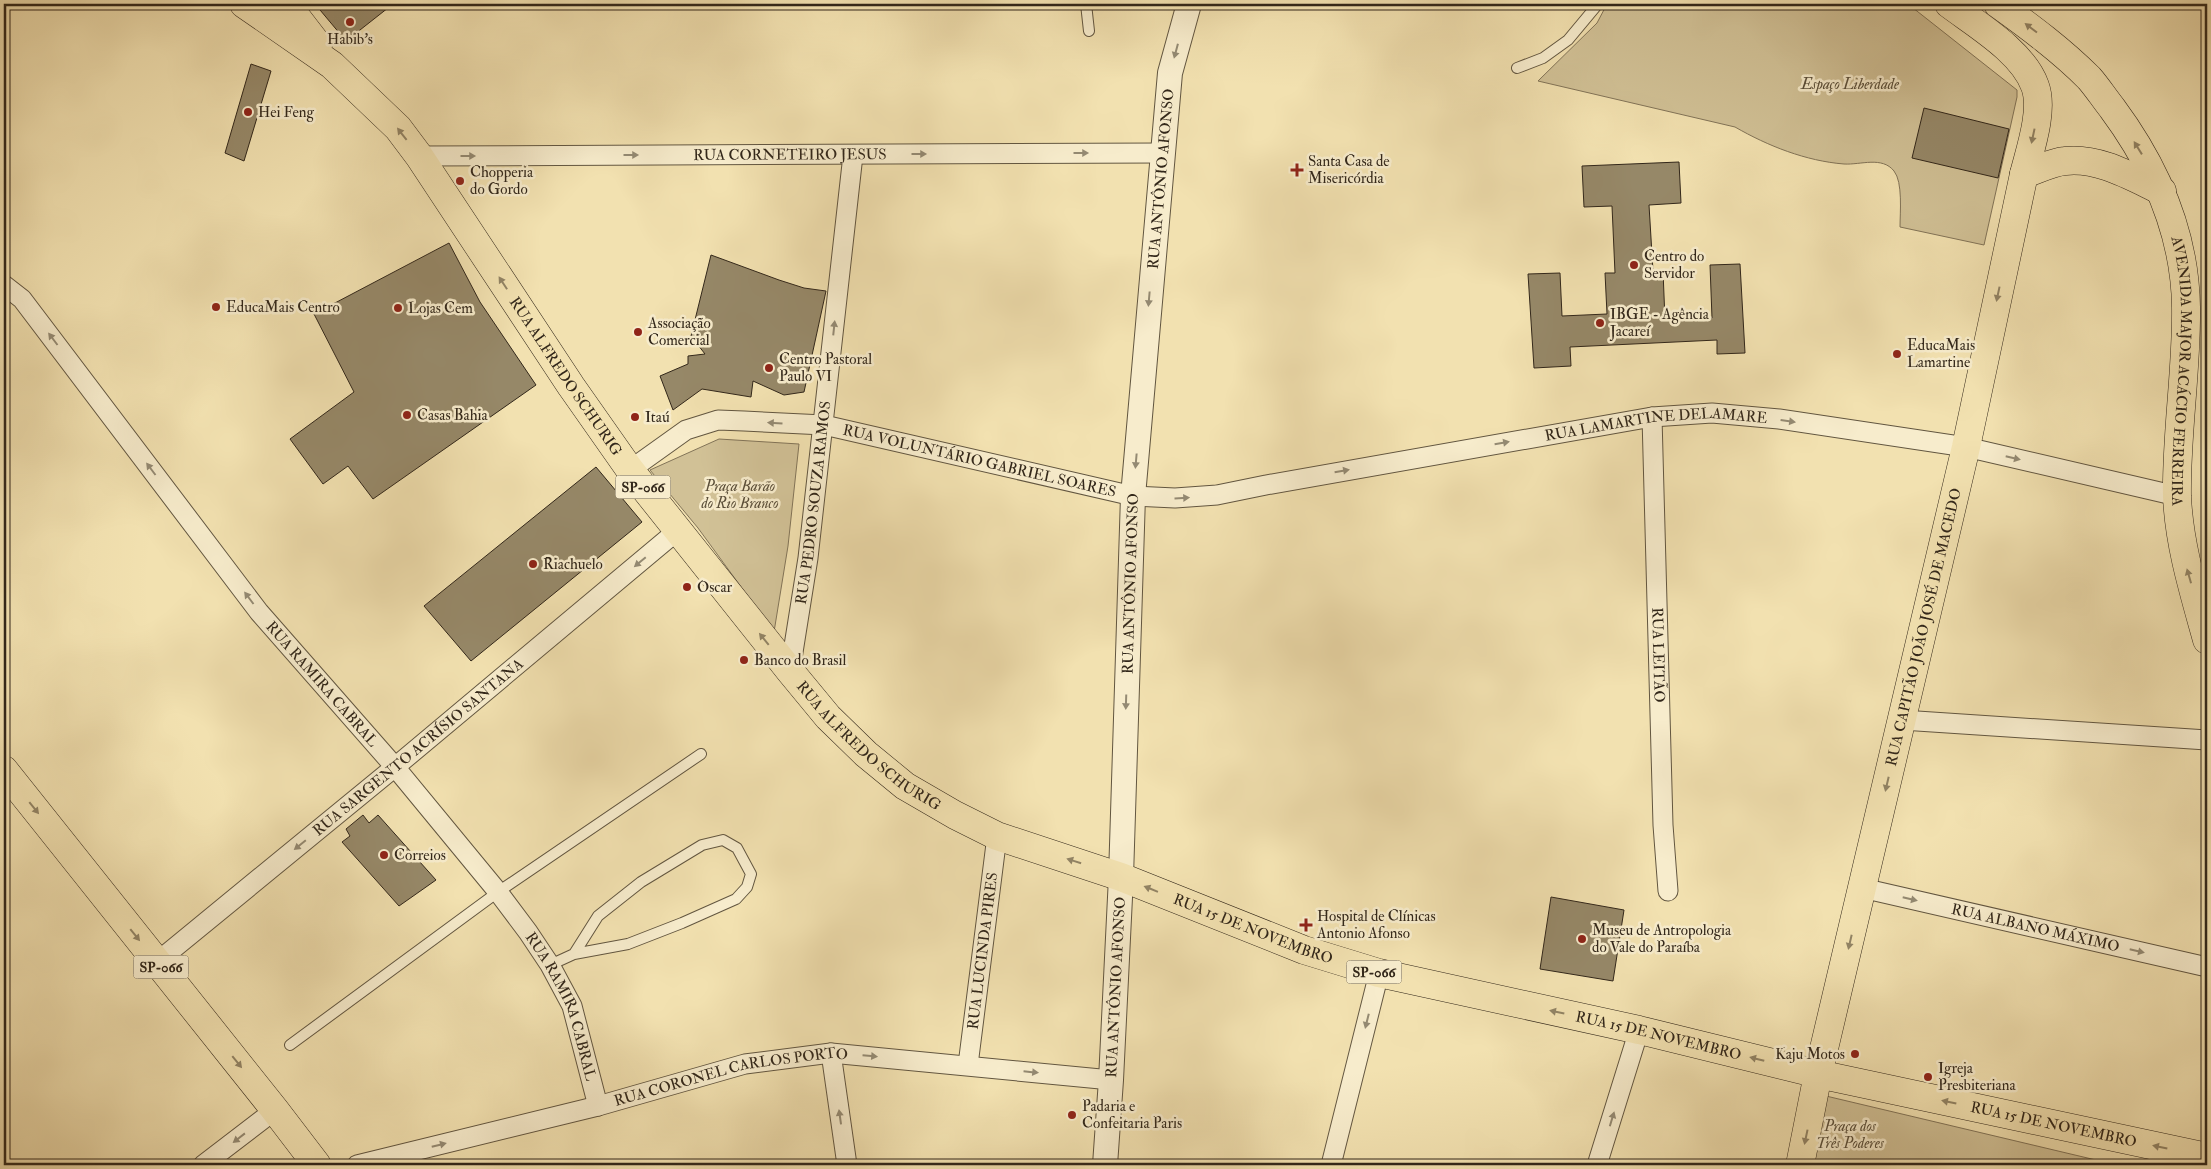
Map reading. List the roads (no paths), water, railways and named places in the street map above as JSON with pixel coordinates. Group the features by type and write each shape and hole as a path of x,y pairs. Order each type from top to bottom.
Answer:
{"main road":[{"name":"RUA ALFREDO SCHURIG","path":"244,4 332,65 398,128 419,156 571,386 630,470 790,672 834,723 866,754 905,786 997,836 1121,877"},
{"path":"289,4 291,10 332,65"},
{"name":"RUA CAPITÃO JOÃO JOSÉ DE MACEDO","path":"1800,1165 1818,1074 1966,447 2024,174 2035,132 2036,87 2027,71 2006,47 1949,4"},
{"name":"AVENIDA MAJOR ACÁCIO FERREIRA","path":"1998,4 2056,48 2090,80 2128,133 2162,191 2180,249 2186,306 2177,496 2186,562 2207,640"},
{"path":"2024,174 2064,161 2085,161 2121,172 2162,191"},
{"name":"SP-066","path":"4,770 275,1110 316,1165"},
{"name":"RUA 15 DE NOVEMBRO","path":"1121,877 1304,950 1380,973 1639,1030 1818,1074 2207,1157"}],"street":[{"name":"RUA ANTÔNIO AFONSO","path":"1106,1165 1121,877 1133,496 1170,73 1189,4"},
{"name":"RUA CORNETEIRO JESUS","path":"419,156 1162,153"},
{"name":"RUA PEDRO SOUZA RAMOS","path":"790,672 808,558 824,425 852,155"},
{"name":"RUA RAMIRA CABRAL","path":"4,285 22,299 259,612 395,768 498,892 550,965 572,1006 598,1106"},
{"name":"RUA LAMARTINE DELAMARE","path":"1133,496 1175,498 1217,496 1266,484 1652,417 1712,413 1966,447 2177,496"},
{"name":"RUA LEITÃO","path":"1652,417 1663,815 1668,891"},
{"path":"630,470 686,430 718,420 824,425"},
{"name":"RUA VOLUNTÁRIO GABRIEL SOARES","path":"824,425 1133,496"},
{"name":"RUA SARGENTO ACRÍSIO SANTANA","path":"156,962 395,768 677,531"},
{"path":"1902,720 2207,740"},
{"name":"RUA LUCINDA PIRES","path":"968,1065 997,836"},
{"name":"RUA ALBANO MÁXIMO","path":"1862,888 2207,967"},
{"path":"1331,1165 1380,973"},
{"path":"1597,1165 1639,1030"},
{"path":"831,1052 847,1165"},
{"name":"RUA CORONEL CARLOS PORTO","path":"357,1165 598,1106 745,1064 831,1052 1111,1080"},
{"path":"203,1165 275,1110"}],"lane":[{"path":"1086,4 1089,31"},
{"path":"1517,68 1543,58 1568,40 1598,4"},
{"path":"290,1045 498,892 701,754"},
{"path":"550,965 574,954 628,944 736,899 747,887 751,874 737,848 723,840 702,844 641,882 598,916 574,954"}],"place":[{"name":"Habib's","path":"350,22"},
{"name":"Hei Feng","path":"248,112"},
{"name":"Santa Casa de Misericórdia","path":"1297,170"},
{"name":"Chopperia do Gordo","path":"460,181"},
{"name":"Centro do Servidor","path":"1634,265"},
{"name":"EducaMais Centro","path":"216,307"},
{"name":"Lojas Cem","path":"398,308"},
{"name":"IBGE - Agência Jacareí","path":"1600,323"},
{"name":"Associação Comercial","path":"638,332"},
{"name":"EducaMais Lamartine","path":"1897,354"},
{"name":"Centro Pastoral Paulo VI","path":"769,368"},
{"name":"Casas Bahia","path":"407,415"},
{"name":"Itaú","path":"635,417"},
{"name":"Riachuelo","path":"533,564"},
{"name":"Oscar","path":"687,587"},
{"name":"Banco do Brasil","path":"744,660"},
{"name":"Correios","path":"384,855"},
{"name":"Hospital de Clínicas Antonio Afonso","path":"1306,925"},
{"name":"Museu de Antropologia do Vale do Paraíba","path":"1582,939"},
{"name":"Kaju Motos","path":"1855,1054"},
{"name":"Igreja Presbiteriana","path":"1928,1077"},
{"name":"Padaria e Confeitaria Paris","path":"1072,1115"}],"park label":[{"name":"Espaço Liberdade","path":"1850,84"},
{"name":"Praça Barão do Rio Branco","path":"740,494"},
{"name":"Praça dos Três Poderes","path":"1850,1134"}]}
